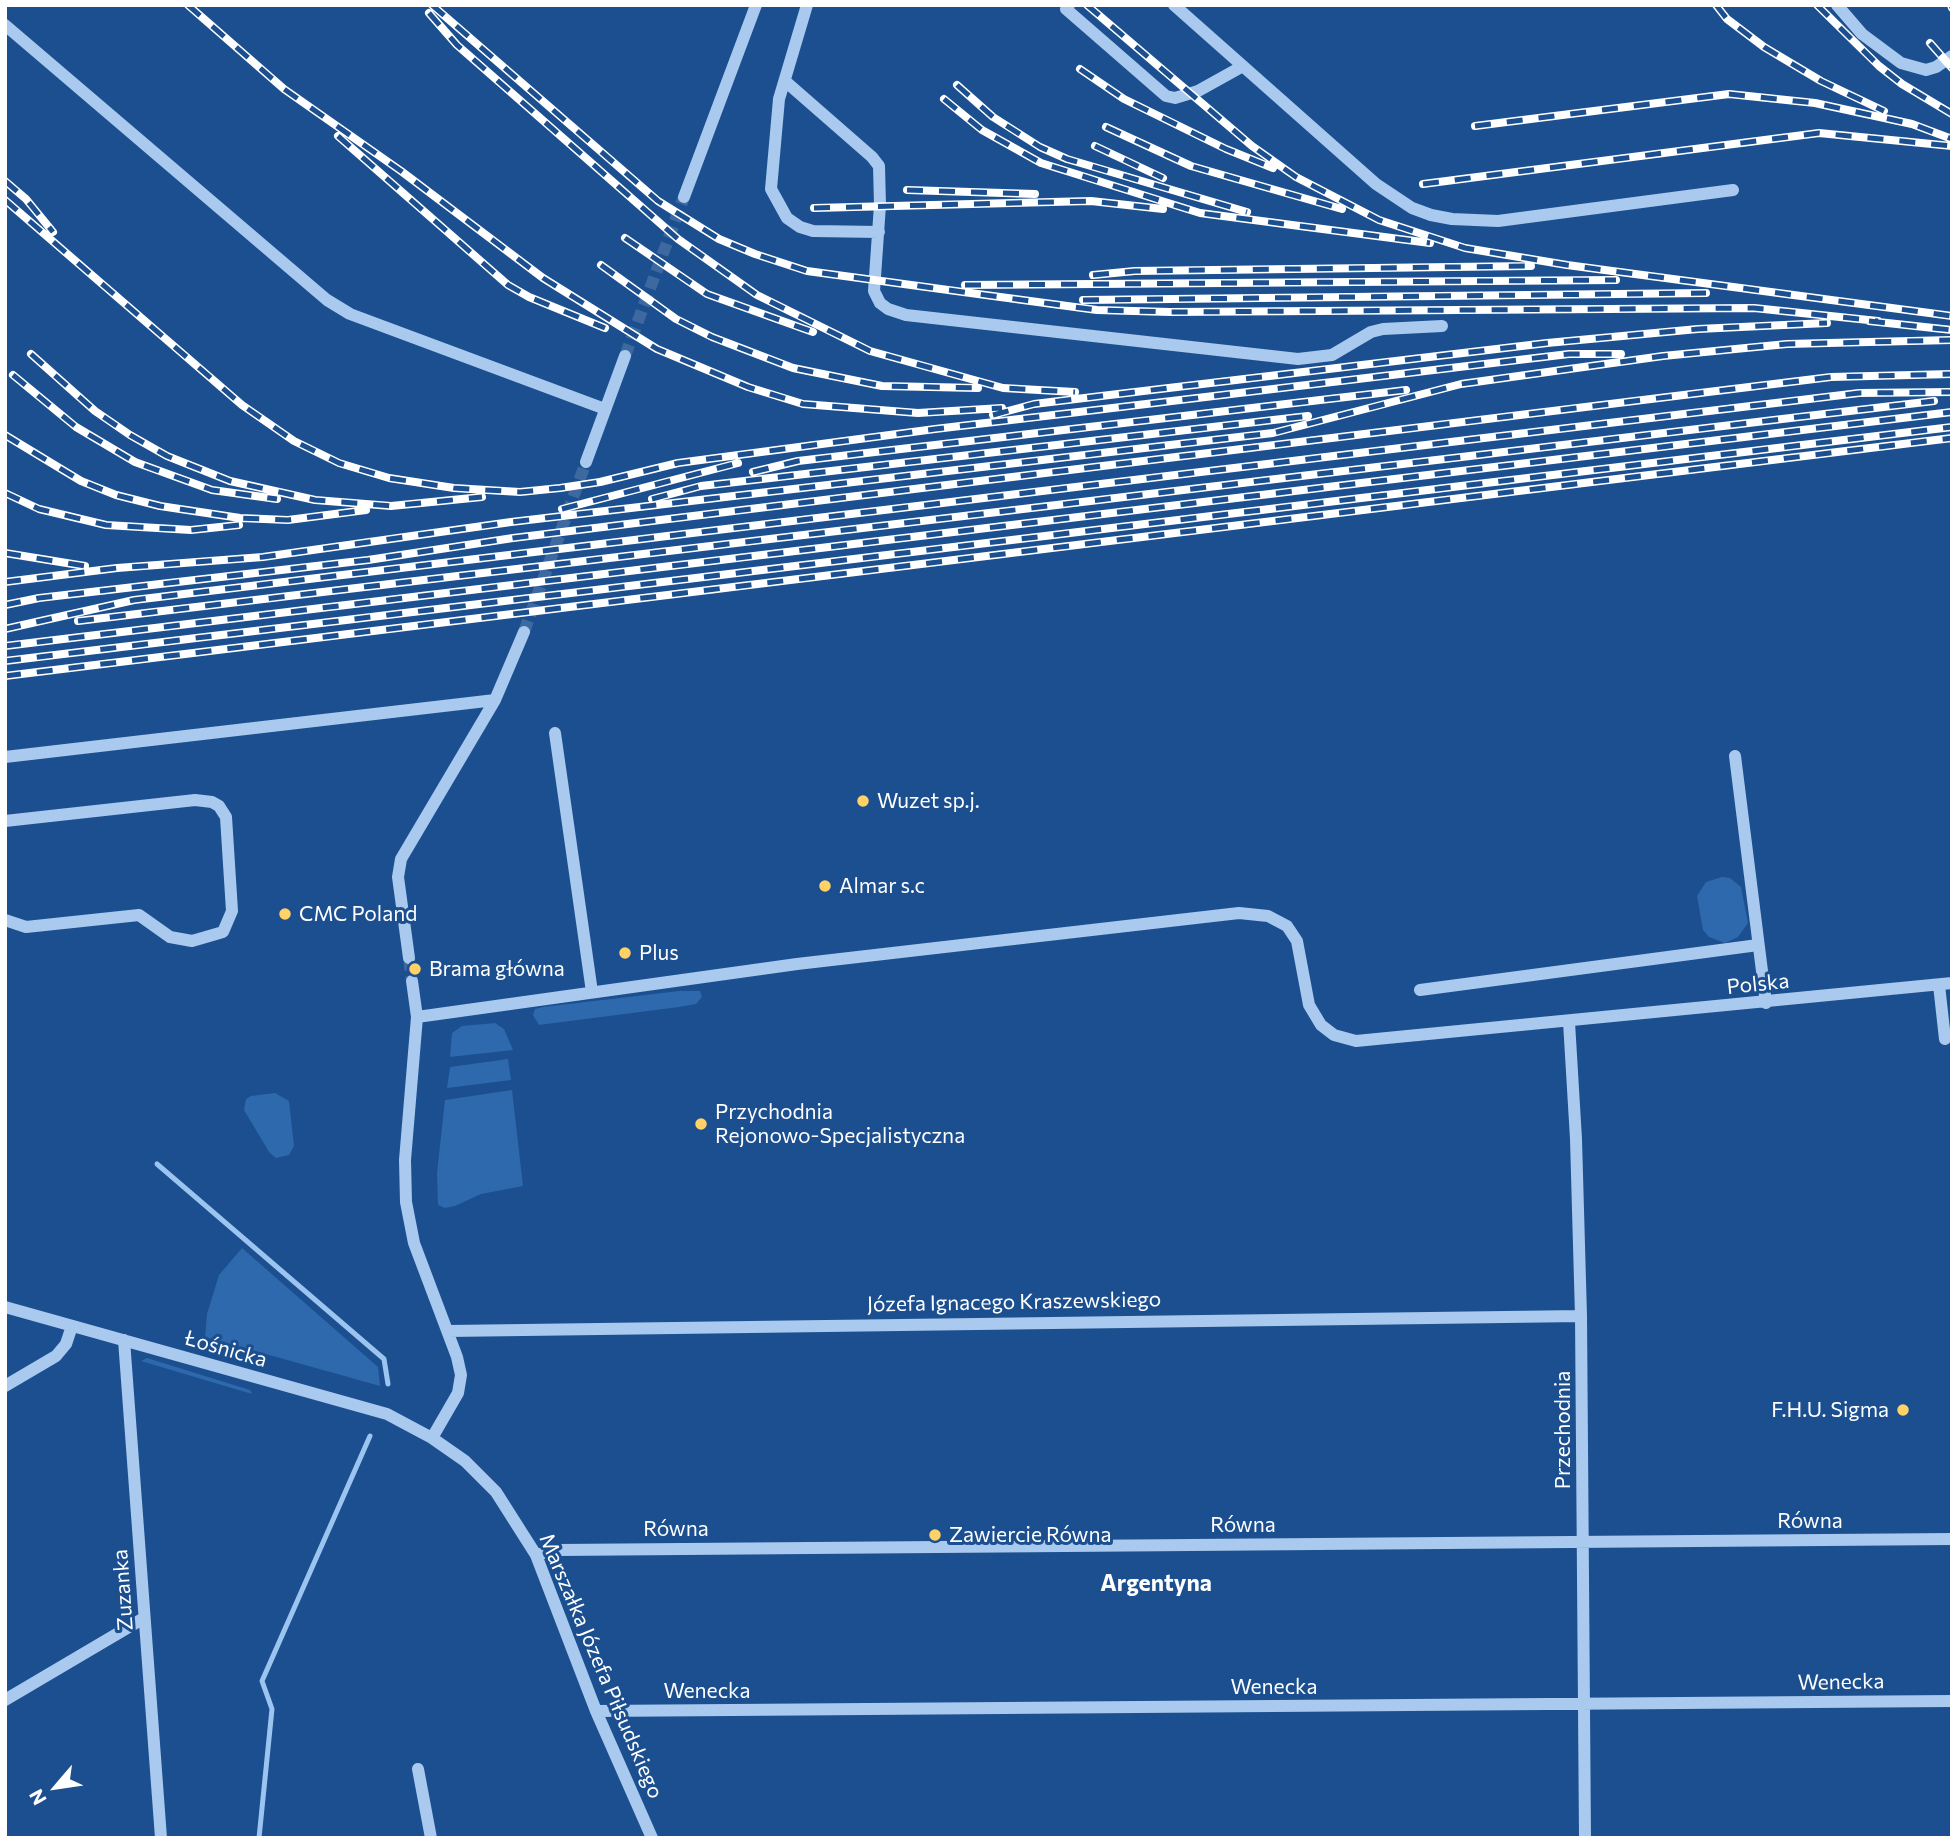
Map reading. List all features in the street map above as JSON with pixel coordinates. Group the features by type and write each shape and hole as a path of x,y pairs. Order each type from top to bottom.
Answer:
{"street":[{"path":"684,197 756,5"},
{"path":"807,5 779,99 771,177 777,203 787,218 813,231 879,232"},
{"path":"1069,5 1066,9 1166,96 1175,98 1198,91 1243,66"},
{"path":"1174,5 1376,184 1412,208 1431,215 1452,219 1498,221 1733,190"},
{"path":"1837,5 1862,34 1901,63 1926,70 1936,67 1952,55"},
{"path":"5,25 327,300 350,314 605,410"},
{"path":"785,81 872,157 878,166 881,174 876,298 888,309 906,315 1298,359 1332,355 1371,332 1383,329 1442,326"},
{"path":"586,462 625,356"},
{"path":"409,958 398,877 401,859 495,700 524,632"},
{"path":"5,757 495,700"},
{"path":"555,733 592,992"},
{"path":"1735,756 1766,1003"},
{"path":"5,821 195,800 212,802 219,806 226,817 232,911 223,932 192,941 170,937 139,915 26,927 5,920"},
{"name":"Polska","path":"416,1017 797,964 1239,913 1268,916 1287,926 1297,941 1309,1005 1321,1025 1334,1034 1356,1041 1569,1023 1945,984"},
{"path":"1420,990 1758,945"},
{"path":"412,981 416,1017 405,1160 406,1202 414,1243 448,1331 461,1375 458,1394 432,1438"},
{"path":"1945,984 1945,1039"},
{"name":"Przechodnia","path":"1569,1023 1576,1139 1581,1316 1586,1838"},
{"name":"Łośnicka","path":"5,1307 387,1414 432,1438"},
{"name":"Józefa Ignacego Kraszewskiego","path":"448,1331 1581,1316"},
{"path":"5,1386 56,1356 66,1345 72,1326"},
{"name":"Zuzanka","path":"124,1340 160,1838"},
{"name":"Marszałka Józefa Piłsudskiego","path":"432,1438 465,1461 496,1492 536,1555 596,1711 652,1838"},
{"name":"Równa","path":"536,1555 557,1549 1952,1539"},
{"path":"5,1700 144,1618"},
{"name":"Wenecka","path":"596,1711 1952,1701"},
{"path":"418,1769 431,1838"}],"shaded area":[{"path":"1722,877 1730,878 1741,887 1748,923 1738,937 1725,943 1709,937 1703,930 1697,896 1706,882"},
{"path":"679,991 700,991 702,997 696,1004 679,1007 539,1025 533,1015 535,1009 543,1007"},
{"path":"495,1023 504,1029 513,1050 450,1057 452,1033 462,1026"},
{"path":"508,1059 511,1080 447,1088 450,1067"},
{"path":"512,1090 523,1186 481,1194 455,1206 445,1208 438,1205 437,1173 445,1100"},
{"path":"275,1093 289,1101 294,1146 289,1155 276,1158 269,1152 244,1110 246,1099 251,1096"},
{"path":"242,1248 378,1367 380,1386 205,1337 207,1314 219,1275"},
{"path":"147,1358 250,1390 252,1394 141,1361"}],"waterway":[{"path":"157,1164 384,1359 388,1384"},
{"path":"259,1838 272,1709 262,1681 370,1436"}],"tunnel":[{"path":"625,356 684,197"},
{"path":"524,632 586,462"},
{"path":"409,958 412,981"}],"railway":[{"path":"188,5 284,89 401,171 543,278 657,349 748,387 803,404 918,413 1002,408"},
{"path":"432,5 658,201 719,239 807,271 1097,310 1170,312 1754,308 1878,321"},
{"path":"1087,5 1252,146 1296,177 1379,220 1465,248 1567,265 1952,316"},
{"path":"1716,5 1727,19 1764,47 1821,81 1884,111"},
{"path":"1817,5 1879,66 1902,84 1952,114"},
{"path":"429,13 457,45 678,239 757,295 870,351 1003,388 1075,392"},
{"path":"1930,43 1952,68"},
{"path":"1080,69 1124,99 1226,149 1273,168"},
{"path":"957,85 993,117 1040,147 1067,159 1247,212"},
{"path":"1475,126 1729,94 1815,103 1912,124 1952,139"},
{"path":"944,99 982,130 1041,163 1200,213 1430,243"},
{"path":"1106,127 1191,166 1342,209"},
{"path":"1423,184 1819,133 1952,146"},
{"path":"338,136 508,285 529,297 605,328"},
{"path":"1095,146 1163,178"},
{"path":"5,181 26,199 53,232"},
{"path":"907,190 1035,194"},
{"path":"5,200 242,405 294,441 339,463 389,478 454,488 520,492 560,488 600,482 678,463 935,429 1569,354 1621,354"},
{"path":"814,208 1091,201 1163,209"},
{"path":"625,238 707,294 813,332"},
{"path":"601,265 676,319 712,337 793,368 882,386 978,388"},
{"path":"1093,275 1135,271 1531,266"},
{"path":"965,285 1616,280"},
{"path":"1083,300 1706,293"},
{"path":"1869,321 1952,330"},
{"path":"993,415 1034,404 1547,343 1698,329 1827,323"},
{"path":"5,582 117,568 263,557 511,522 1273,433 1461,384 1663,356 1787,344 1952,340"},
{"path":"31,354 95,411 130,435 167,456 230,481 315,500 391,506 482,497"},
{"path":"5,605 39,598 368,560 513,538 1831,377 1952,374"},
{"path":"13,375 76,427 135,462 212,490 277,499"},
{"path":"753,472 798,461 1406,390"},
{"path":"5,629 134,600 1859,393 1952,392"},
{"path":"78,621 1934,401"},
{"path":"5,646 1952,412"},
{"path":"652,499 701,486 1308,416"},
{"path":"5,661 1952,427"},
{"path":"5,435 81,481 116,495 160,506 240,518 288,520 366,510"},
{"path":"5,676 1952,438"},
{"path":"562,509 738,463"},
{"path":"5,493 39,509 106,525 191,530 239,525"},
{"path":"5,553 85,566"}],"place":[{"name":"Wuzet sp.j.","path":"863,801"},
{"name":"Almar s.c","path":"825,886"},
{"name":"CMC Poland","path":"285,914"},
{"name":"Plus","path":"625,953"},
{"name":"Brama główna","path":"415,969"},
{"name":"Przychodnia Rejonowo-Specjalistyczna","path":"701,1124"},
{"name":"F.H.U. Sigma","path":"1903,1410"},
{"name":"Zawiercie Równa","path":"935,1535"}],"district":[{"name":"Argentyna","path":"1156,1583"}]}
